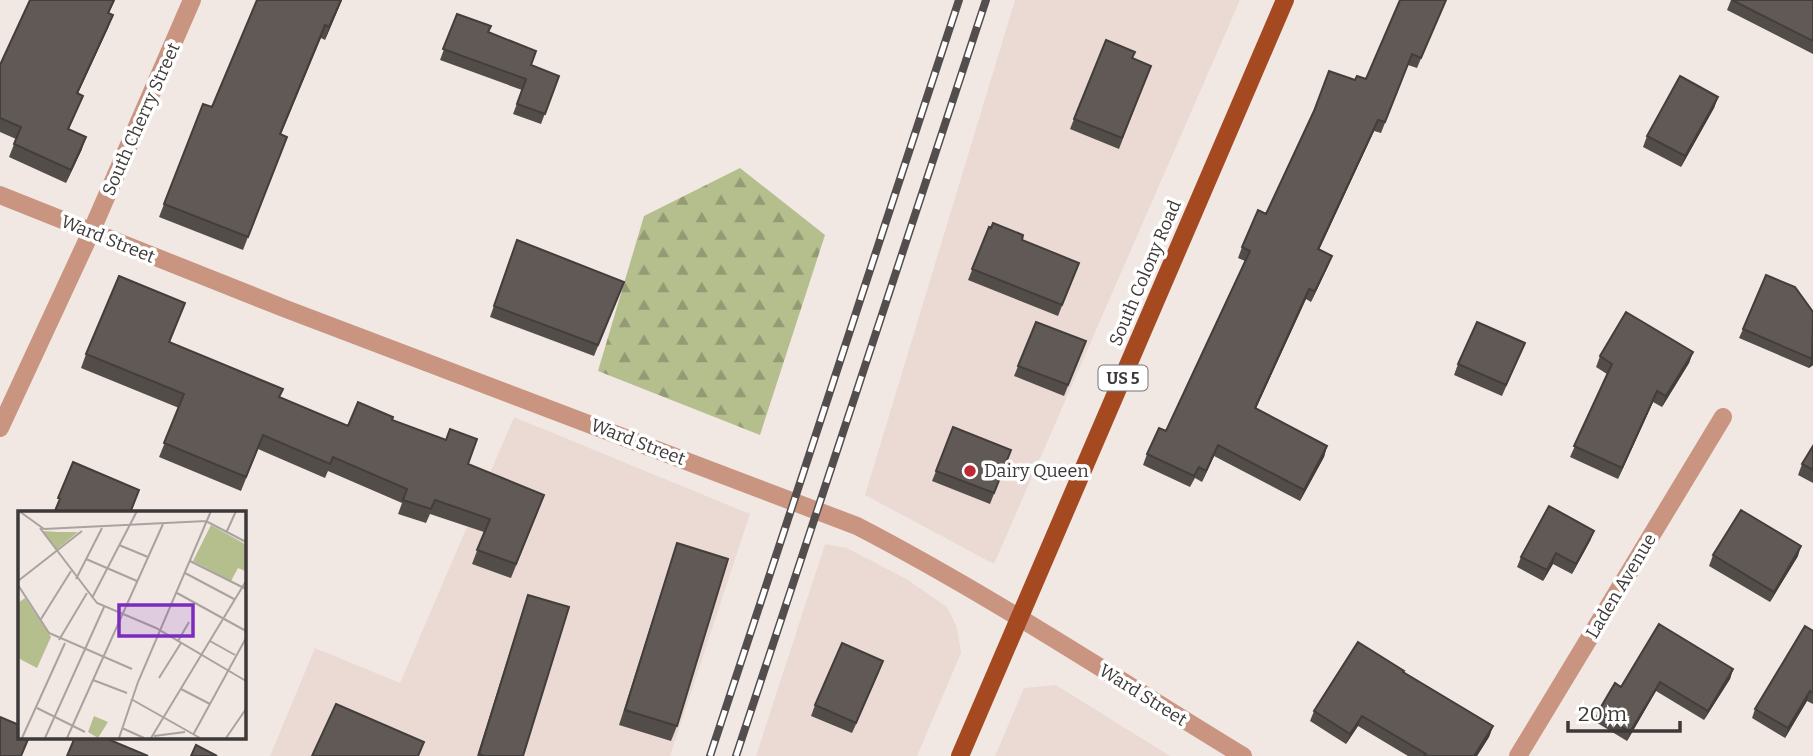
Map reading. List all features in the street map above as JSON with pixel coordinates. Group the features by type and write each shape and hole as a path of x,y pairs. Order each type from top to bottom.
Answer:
{"main road":[{"name":"South Colony Road","path":"960,756 1285,0"}],"street":[{"name":"South Cherry Street","path":"0,428 91,232 192,0"},
{"name":"Ward Street","path":"0,195 286,309 856,526 904,550 1020,618 1242,756"},
{"name":"Laden Avenue","path":"1518,756 1723,417"}],"shaded area":[{"path":"1015,0 1240,0 994,564 865,495"},
{"path":"514,417 750,514 670,756 270,756 315,648 400,683"},
{"path":"825,544 847,548 908,580 947,607 957,627 961,653 917,756 756,756"},
{"path":"1056,685 1170,756 995,756 1024,688"}],"green space":[{"path":"740,168 825,235 760,435 598,371 644,216"}],"building":[{"path":"30,0 114,0 108,13 113,15 77,93 83,96 68,129 86,137 71,170 14,144 21,127 0,118 0,65"},
{"path":"257,0 341,0 329,27 325,25 280,134 287,137 248,237 164,204 203,104 212,107"},
{"path":"1400,0 1446,0 1421,58 1412,54 1385,122 1378,120 1318,249 1332,256 1315,291 1309,289 1255,408 1327,446 1304,490 1218,445 1206,471 1199,467 1194,476 1147,454 1159,428 1166,431 1250,251 1242,247 1258,210 1266,214 1314,111 1329,71 1355,80 1357,76 1366,79"},
{"path":"1732,0 1813,0 1813,41"},
{"path":"457,14 491,26 488,32 536,51 531,65 559,76 545,114 517,104 526,79 443,49"},
{"path":"1106,40 1135,52 1132,58 1151,66 1122,138 1074,119"},
{"path":"1680,76 1718,97 1685,156 1647,136"},
{"path":"993,223 1023,235 1022,240 1079,263 1062,305 972,269"},
{"path":"517,240 624,282 598,345 494,306"},
{"path":"1766,275 1795,287 1813,312 1812,359 1743,329"},
{"path":"119,276 185,303 169,342 283,389 279,397 348,426 358,402 393,417 392,420 446,440 450,429 477,439 468,464 544,495 516,564 477,550 490,519 435,500 431,509 403,500 407,489 333,457 330,464 263,435 246,477 164,443 184,394 86,354"},
{"path":"1626,312 1693,352 1666,396 1657,391 1622,468 1574,446 1612,364 1600,356"},
{"path":"1036,322 1086,341 1068,385 1018,366"},
{"path":"1477,322 1525,343 1506,385 1458,364"},
{"name":"Dairy Queen","path":"953,427 1011,450 994,493 936,471"},
{"path":"1813,446 1813,470 1802,464"},
{"path":"73,462 139,490 131,511 55,511 60,499 58,498"},
{"path":"1549,506 1594,531 1576,564 1556,553 1547,570 1521,557"},
{"path":"1741,510 1801,546 1774,592 1713,555"},
{"path":"677,543 728,559 677,726 625,710"},
{"path":"528,595 569,607 523,756 484,756 479,754"},
{"path":"1659,624 1733,669 1708,711 1660,682 1630,732 1598,712 1615,683 1621,687"},
{"path":"1805,626 1813,631 1813,693 1810,691 1788,728 1755,709"},
{"path":"1358,642 1493,726 1474,756 1424,756 1426,754 1362,716 1350,734 1314,711"},
{"path":"842,643 883,661 856,723 815,705"},
{"path":"336,704 424,742 418,756 312,756"},
{"path":"0,717 18,725 18,738 29,738 21,756 0,756"},
{"path":"75,738 105,738 148,756 67,756"},
{"path":"196,745 217,756 191,756"}],"railway":[{"path":"710,756 959,0"},
{"path":"736,756 986,0"}],"place":[{"name":"Dairy Queen","path":"970,471"}]}
